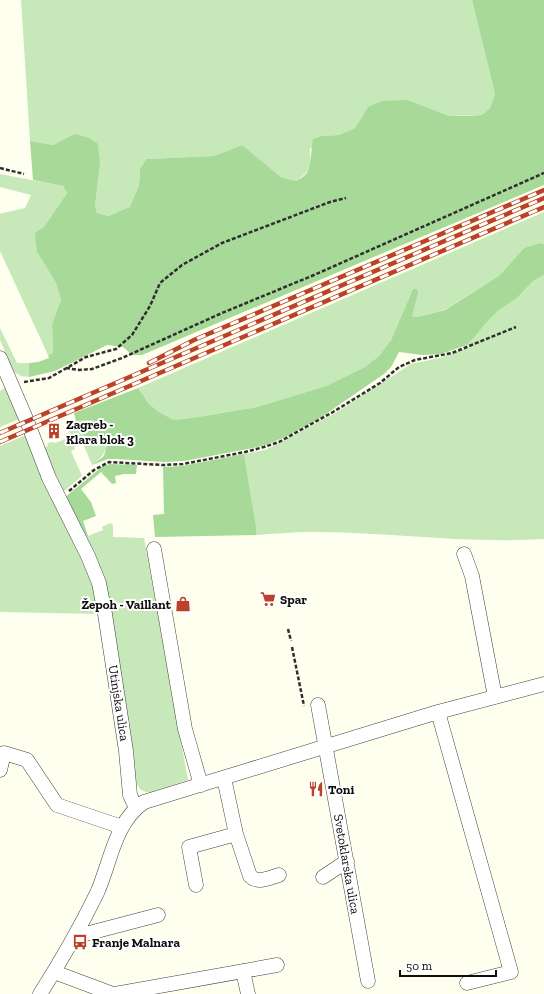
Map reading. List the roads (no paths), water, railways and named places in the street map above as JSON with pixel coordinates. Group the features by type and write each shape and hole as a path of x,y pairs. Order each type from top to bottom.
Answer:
{"street":[{"name":"Utinjska ulica","path":"0,358 12,384 49,478 88,556 98,583 105,614 125,744 130,795 136,808"},
{"path":"154,549 185,729 201,785"},
{"path":"464,554 472,576 495,697"},
{"path":"40,994 74,937 98,891 122,827 129,815 144,802 438,712 544,684"},
{"name":"Svetoklarska ulica","path":"311,705 326,747 368,981"},
{"path":"438,712 511,972 467,983"},
{"path":"0,770 4,754 27,760 57,805 122,827"},
{"path":"224,778 236,834 250,876 259,881 279,875"},
{"path":"196,885 189,847 236,834"},
{"path":"323,877 347,861"},
{"path":"74,937 158,915"},
{"path":"54,972 114,994 277,965"},
{"path":"243,971 248,994"}],"railway":[{"path":"149,363 194,340 544,190"},
{"path":"0,433 544,198"},
{"path":"0,442 544,207"}],"place":[{"name":"Zagreb - Klara blok 3","path":"54,431"},
{"name":"Spar","path":"268,599"},
{"name":"Žepoh - Vaillant","path":"183,604"},
{"name":"Toni","path":"316,789"},
{"name":"Franje Malnara","path":"80,942"}]}
